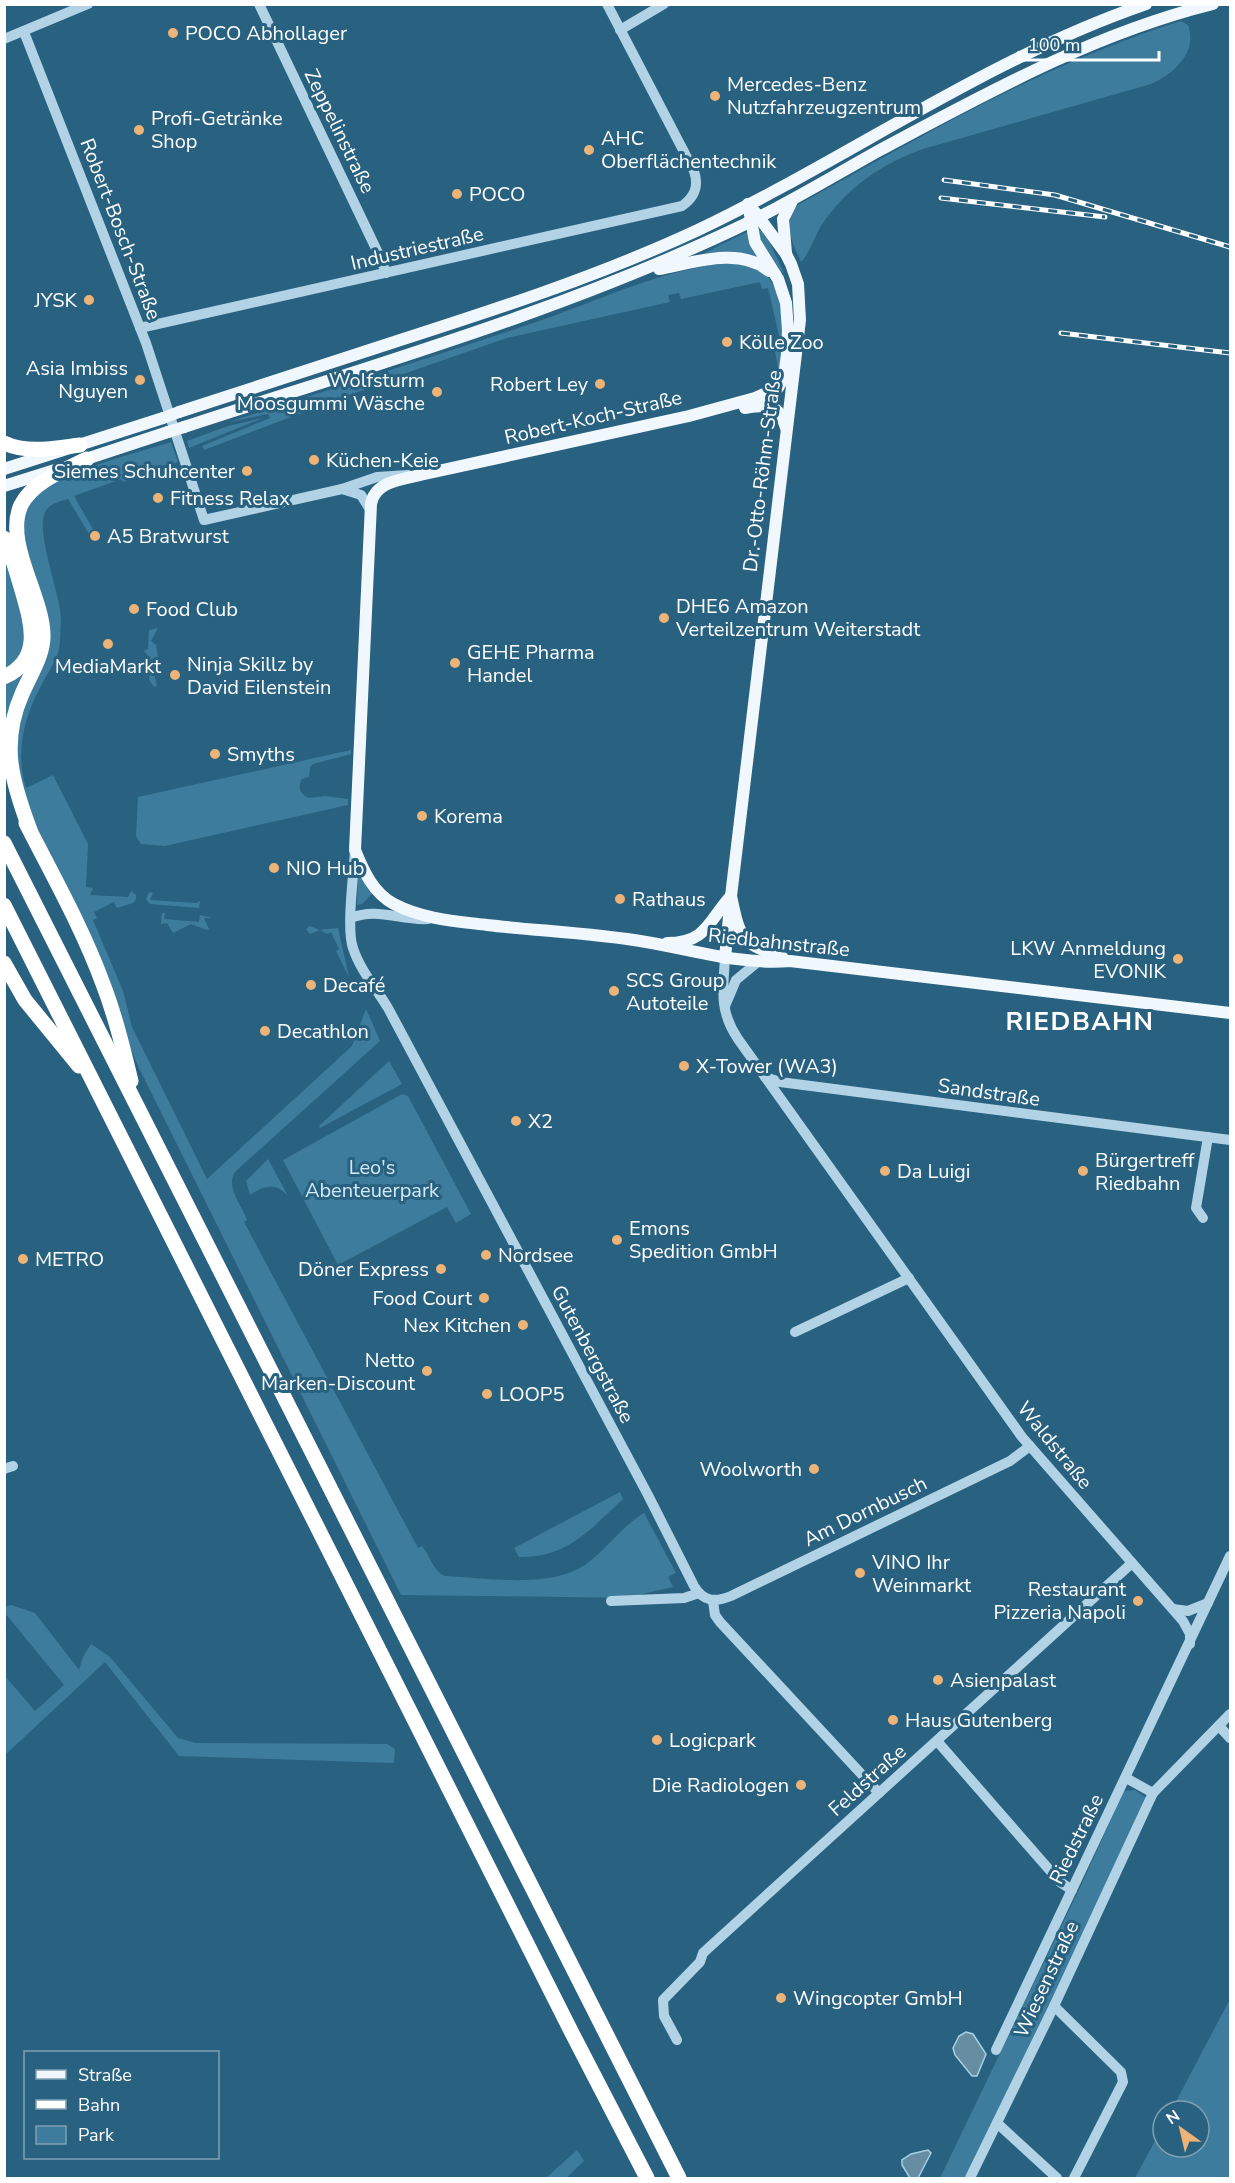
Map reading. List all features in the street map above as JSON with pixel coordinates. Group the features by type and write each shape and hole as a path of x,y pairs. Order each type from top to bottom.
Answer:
{"highway":[{"path":"4,444 23,449 84,452"},
{"path":"30,830 14,784 9,758 17,706 40,652 43,634 20,544 17,522 22,504 30,492 84,452"},
{"path":"4,538 30,619 32,636 28,656 22,664 4,677"},
{"path":"4,782 30,830 103,982 124,1052 136,1104"},
{"path":"4,843 679,2178"},
{"path":"4,905 647,2178"},
{"path":"4,963 25,1000 95,1085"}],"main road":[{"path":"4,486 179,412 477,315 568,283 661,246 748,204 1004,64 1104,19 1146,4"},
{"path":"4,468 168,432 573,298 637,273 755,219 974,101 1068,55 1149,23 1207,5"},
{"path":"786,254 783,219 793,199"},
{"name":"Dr.-Otto-Röhm-Straße","path":"748,204 755,219 786,254 798,284 800,312 794,383 786,430 731,896 737,925 744,938 755,948 790,961"},
{"name":"Dr.-Otto-Röhm-Straße","path":"755,219 756,242 778,279 786,303 788,339 784,377 780,386 774,391"},
{"path":"637,273 701,261 742,258 761,264 778,279"},
{"name":"Robert-Koch-Straße","path":"371,511 374,494 380,487 420,475 689,416 774,391"},
{"path":"689,416 767,405 779,411 786,430"},
{"path":"355,850 371,511"},
{"name":"Riedbahnstraße","path":"355,850 366,875 384,897 396,905 430,918 647,942 724,958 759,962 790,961 1230,1014"},
{"path":"647,942 684,942 696,937 710,926 731,896"},
{"path":"724,958 731,896"}],"street":[{"path":"4,39 88,4"},
{"name":"Zeppelinstraße","path":"259,4 380,255 386,273"},
{"path":"607,4 620,30 664,4"},
{"name":"Industriestraße","path":"140,328 677,209 687,203 694,193 697,182 694,171 620,30"},
{"name":"Robert-Bosch-Straße","path":"24,32 140,328 179,442"},
{"name":"Robert-Koch-Straße","path":"179,442 204,520 342,489 377,477 420,475"},
{"path":"342,489 362,495 371,511"},
{"name":"Gutenbergstraße","path":"355,850 351,918 353,949 399,1028 699,1593"},
{"path":"351,918 376,913 415,919 430,918"},
{"name":"Waldstraße","path":"724,958 724,1009 734,1033 1030,1446 1173,1609 1186,1626 1190,1635 1190,1644"},
{"path":"724,1009 736,980 759,962"},
{"name":"Sandstraße","path":"765,1077 780,1082 815,1087 1230,1140"},
{"path":"1203,1218 1196,1208 1208,1137"},
{"path":"795,1332 909,1278"},
{"name":"Am Dornbusch","path":"713,1601 730,1596 1010,1461 1030,1446"},
{"name":"Riedstraße","path":"996,2050 1230,1556"},
{"name":"Feldstraße","path":"676,2040 664,2016 663,2000 700,1962 703,1953 1132,1563"},
{"path":"611,1601 684,1598 699,1593 713,1601 715,1615 720,1622 879,1793"},
{"path":"1173,1609 1188,1611 1208,1603"},
{"name":"Wiesenstraße","path":"970,2178 1054,2006 1153,1793 1230,1714"},
{"path":"1218,1726 1230,1738"},
{"path":"937,1741 1063,1885 1072,1890"},
{"path":"1126,1778 1153,1793"},
{"path":"1054,2006 1121,2072 1123,2077 1123,2082 1074,2178"},
{"path":"997,2123 1057,2178"}],"green space":[{"path":"1181,21 1188,25 1190,35 1187,53 1175,68 1160,80 923,149 893,162 866,179 842,200 821,226 801,262 789,225 793,211 798,205 1033,79 1131,38"},
{"path":"758,228 769,241 784,273 761,243"},
{"path":"749,231 764,261 692,259"},
{"path":"739,263 758,270 768,277 778,299 782,313 783,344 782,358 774,381 778,367 774,346 781,344 768,288 762,289 760,282 681,299 679,293 668,295 670,302 507,338 380,382 377,388 360,391 204,450 202,446 270,418 268,414 229,422 503,333 663,276 713,265"},
{"path":"263,418 189,448 187,441 228,426"},
{"path":"171,442 178,462 123,482 121,479 74,496 94,531 89,534 68,499 47,509 43,518 45,546 60,610 60,641 56,657 35,698 26,723 21,762 26,788 53,775 88,844 86,887 93,888 90,895 128,897 131,891 136,895 133,903 117,908 114,902 94,912 97,918 93,920 123,991 132,1027 207,1179 352,1046 366,1009 380,1041 237,1170 232,1182 235,1195 247,1220 244,1222 418,1548 422,1546 435,1567 445,1576 536,1580 554,1577 585,1565 628,1524 644,1513 676,1573 668,1577 673,1587 642,1594 640,1598 401,1595 138,1066 47,848 22,796 15,742 47,616 26,544 24,521 31,499 57,481 97,465"},
{"path":"4,556 24,617 24,651 14,663 5,668"},
{"path":"158,628 151,641 156,645 158,657 151,659 157,686 154,687 149,680 150,658 144,651 148,649 149,630"},
{"path":"31,662 7,774 5,769 5,681"},
{"path":"351,750 351,754 313,764 310,767 309,777 302,779 300,785 302,792 309,798 325,796 348,799 348,805 165,846 141,844 136,836 138,797"},
{"path":"358,871 374,892 362,904 357,905"},
{"path":"149,892 153,893 150,900 196,903 200,901 199,908 150,904 146,899"},
{"path":"162,913 165,913 164,919 199,922 200,915 212,918 204,918 209,929 207,930 191,924 173,933 167,923 161,924"},
{"path":"310,926 319,930 338,928 349,977 336,951 339,949 331,932 327,934 320,930 310,934 306,929"},
{"path":"389,1061 402,1084 320,1128 319,1126"},
{"name":"Leo's Abenteuerpark","path":"402,1094 408,1096 471,1214 456,1223 447,1207 338,1265 283,1160"},
{"path":"268,1159 288,1196 274,1187 260,1189 250,1195 246,1181"},
{"path":"620,1492 623,1499 577,1540 551,1553 519,1557 514,1548"},
{"path":"11,1605 35,1613 79,1670 83,1657 91,1644 110,1657 178,1738 195,1743 387,1744 395,1749 394,1763 179,1756 105,1662 5,1755 5,1676 35,1711 64,1685 5,1613 5,1607"},
{"path":"1135,1790 1146,1798 1143,1807 966,2178 940,2178 1124,1791"},
{"path":"1230,1999 1230,2178 1135,2178 1151,2148 1151,2159 1211,2159 1211,2099 1177,2099"},
{"path":"577,2150 584,2161 566,2178 546,2178"}],"shaded area":[{"path":"966,2032 973,2034 986,2054 977,2076 972,2076 955,2055 953,2048 959,2036"},
{"path":"928,2150 931,2153 918,2178 910,2178 902,2165 902,2160 911,2154"}],"railway":[{"path":"944,180 1055,195 1230,247"},
{"path":"941,198 1105,217"},
{"path":"1061,333 1230,353"}],"place":[{"name":"POCO Abhollager","path":"173,33"},
{"name":"Mercedes-Benz Nutzfahrzeugzentrum","path":"715,96"},
{"name":"Profi-Getränke Shop","path":"139,130"},
{"name":"AHC Oberflächentechnik","path":"589,150"},
{"name":"POCO","path":"457,194"},
{"name":"JYSK","path":"89,300"},
{"name":"Kölle Zoo","path":"727,342"},
{"name":"Asia Imbiss Nguyen","path":"140,380"},
{"name":"Robert Ley","path":"600,384"},
{"name":"Wolfsturm Moosgummi Wäsche","path":"437,392"},
{"name":"Küchen-Keie","path":"314,460"},
{"name":"Siemes Schuhcenter","path":"247,471"},
{"name":"Fitness Relax","path":"158,498"},
{"name":"A5 Bratwurst","path":"95,536"},
{"name":"Food Club","path":"134,609"},
{"name":"DHE6 Amazon Verteilzentrum Weiterstadt","path":"664,618"},
{"name":"MediaMarkt","path":"108,644"},
{"name":"GEHE Pharma Handel","path":"455,663"},
{"name":"Ninja Skillz by David Eilenstein","path":"175,675"},
{"name":"Smyths","path":"215,754"},
{"name":"Korema","path":"422,816"},
{"name":"NIO Hub","path":"274,868"},
{"name":"Rathaus","path":"620,899"},
{"name":"LKW Anmeldung EVONIK","path":"1178,959"},
{"name":"Decafé","path":"311,985"},
{"name":"SCS Group Autoteile","path":"614,991"},
{"name":"Decathlon","path":"265,1031"},
{"name":"X-Tower (WA3)","path":"684,1066"},
{"name":"X2","path":"516,1121"},
{"name":"Da Luigi","path":"885,1171"},
{"name":"Bürgertreff Riedbahn","path":"1083,1171"},
{"name":"Emons Spedition GmbH","path":"617,1240"},
{"name":"Nordsee","path":"486,1255"},
{"name":"METRO","path":"23,1259"},
{"name":"Döner Express","path":"441,1269"},
{"name":"Food Court","path":"484,1298"},
{"name":"Nex Kitchen","path":"523,1325"},
{"name":"Netto Marken-Discount","path":"427,1371"},
{"name":"LOOP5","path":"487,1394"},
{"name":"Woolworth","path":"814,1469"},
{"name":"VINO Ihr Weinmarkt","path":"860,1573"},
{"name":"Restaurant Pizzeria Napoli","path":"1138,1601"},
{"name":"Asienpalast","path":"938,1680"},
{"name":"Haus Gutenberg","path":"893,1720"},
{"name":"Logicpark","path":"657,1740"},
{"name":"Die Radiologen","path":"801,1785"},
{"name":"Wingcopter GmbH","path":"781,1998"}],"district":[{"name":"RIEDBAHN","path":"1080,1021"}]}
